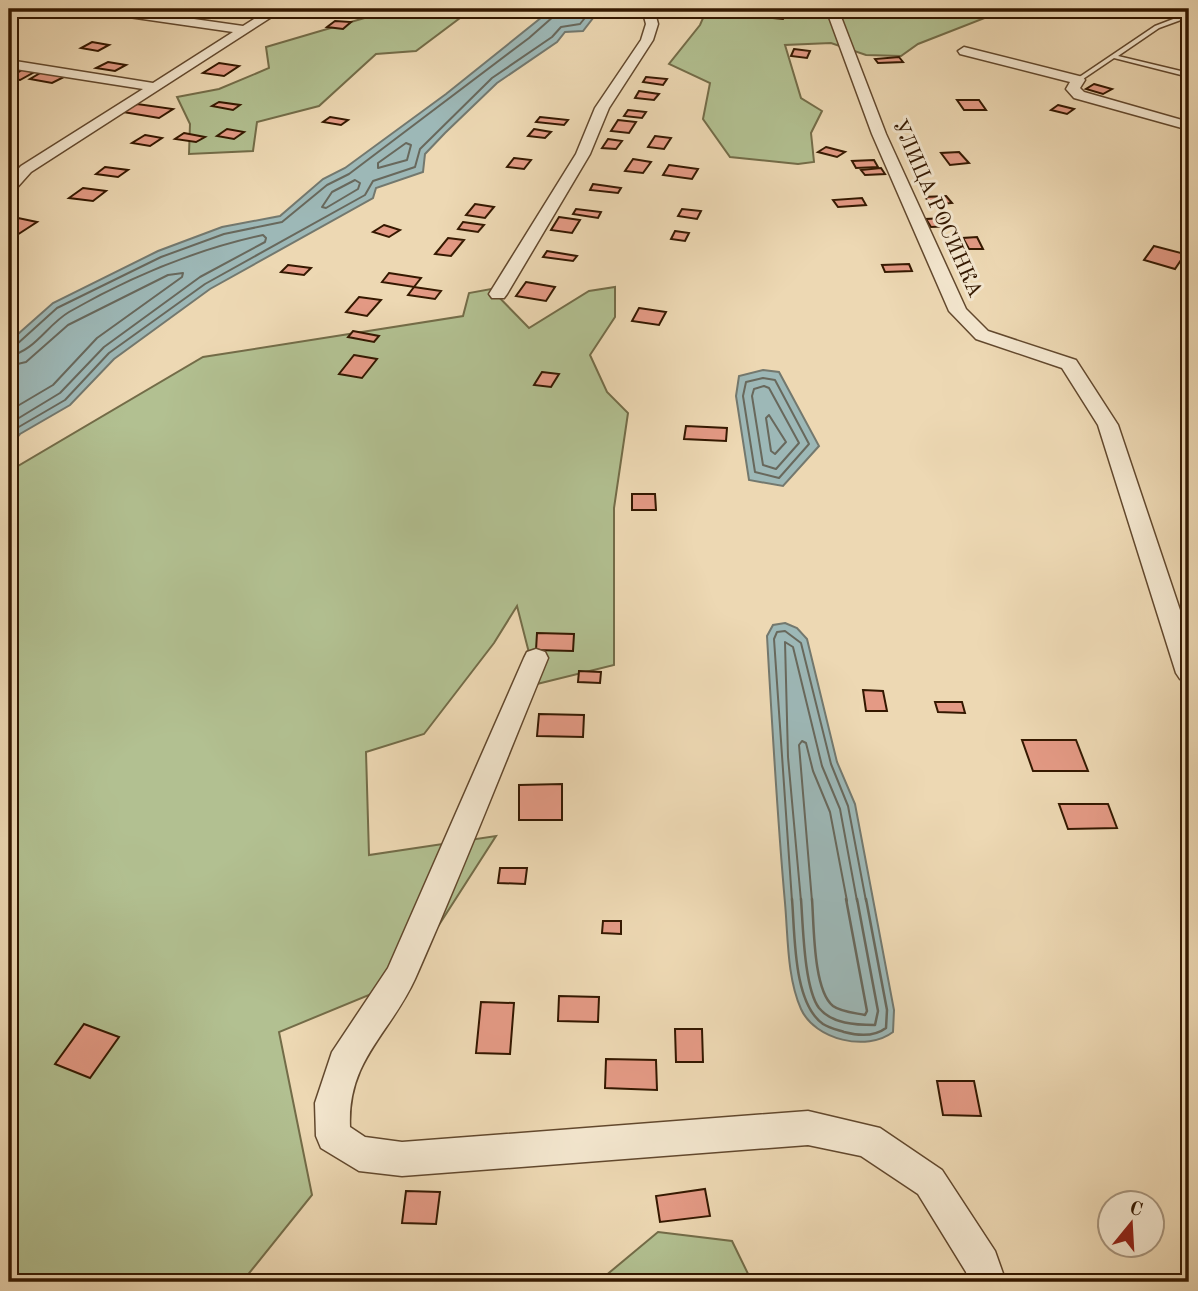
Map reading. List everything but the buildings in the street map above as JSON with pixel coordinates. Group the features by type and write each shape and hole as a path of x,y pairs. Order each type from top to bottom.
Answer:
{"street":[{"path":"101,9 245,30"},
{"path":"9,188 26,169 278,9"},
{"path":"498,294 583,154 602,108 647,40 652,24 648,9"},
{"name":"УЛИЦА РОСИНКА","path":"832,9 879,134 958,311 982,335 1069,364 1108,425 1189,673"},
{"path":"964,51 1078,80 1073,89 1079,95 1189,126"},
{"path":"9,64 153,88"},
{"path":"9,161 26,169"},
{"path":"536,658 400,976 344,1063 332,1103 333,1136 359,1154 402,1159 808,1128 868,1140 930,1182 982,1264 988,1282"}],"lane":[{"path":"1078,80 1157,27 1189,15"},
{"path":"1116,57 1189,75"}],"green space":[{"path":"395,9 472,9 416,51 376,54 319,106 257,122 253,151 189,154 190,124 177,97 219,89 269,68 266,47"},
{"path":"707,9 976,9 995,14 918,44 901,56 866,55 831,43 785,45 801,98 822,111 811,133 814,162 798,164 730,157 703,119 710,83 669,64 700,25"},
{"path":"615,287 615,317 590,355 607,392 628,413 614,508 614,665 537,684 517,606 494,643 424,734 366,752 369,855 496,836 403,981 279,1032 312,1195 242,1282 9,1282 9,476 13,469 203,357 463,316 469,293 491,289 529,328 589,291"},
{"path":"658,1232 732,1241 752,1282 598,1282"}],"water":[{"path":"552,9 600,9 583,31 565,32 557,42 497,83 425,154 423,172 376,188 373,198 210,289 114,359 70,405 20,434 9,447 9,342 53,303 158,251 222,227 280,216 323,179 345,168 446,94"},
{"path":"763,370 779,372 819,446 783,486 749,480 736,396 739,376"},
{"path":"785,623 797,628 807,639 837,762 855,804 894,1010 893,1032 870,1041 842,1040 818,1028 808,1020 801,1009 793,984 767,636 773,625"}]}
